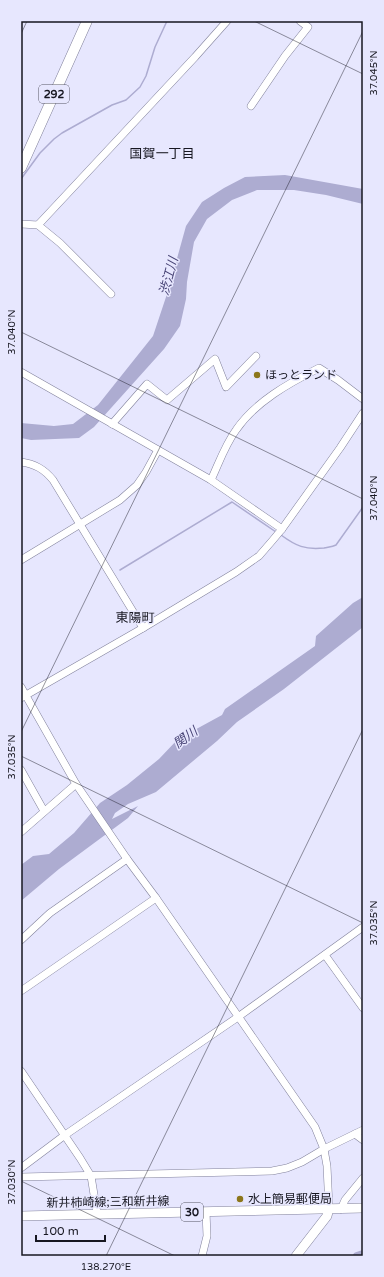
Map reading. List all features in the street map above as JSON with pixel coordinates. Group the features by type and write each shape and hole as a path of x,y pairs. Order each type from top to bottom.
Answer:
{"highway":[{"name":"292","path":"21,168 86,21"}],"main road":[{"path":"296,1256 327,1216 329,1208"},
{"name":"新井柿崎線;三和新井線","path":"21,1216 96,1213 363,1208"}],"street":[{"path":"38,225 196,57 227,21"},
{"path":"251,106 285,56 308,27 300,21"},
{"path":"21,224 38,225 60,243 111,294"},
{"path":"109,422 147,384 167,400 215,359 226,387 256,356"},
{"path":"211,480 228,442 236,429 262,403 303,376 319,368 363,399"},
{"path":"21,372 211,480 282,529"},
{"path":"23,696 143,628 242,568 259,556 282,529 363,413"},
{"path":"21,560 120,500 137,485 158,450"},
{"path":"21,462 32,463 46,471 53,480 143,628"},
{"path":"21,687 23,696 77,785 127,859 156,898 315,1127 324,1149 328,1166 329,1208"},
{"path":"21,770 23,780 44,811"},
{"path":"21,832 44,811 77,785"},
{"path":"21,940 50,913 127,859"},
{"path":"21,991 156,898"},
{"path":"21,1168 64,1135 238,1017 363,927"},
{"path":"324,955 363,1008"},
{"path":"21,1071 91,1176 96,1213"},
{"path":"21,1177 272,1171 287,1168 302,1162 324,1149 363,1130"},
{"path":"355,1134 363,1140"},
{"path":"341,1208 345,1200 363,1178"},
{"path":"202,1256 207,1236 206,1212"}],"water":[{"path":"285,175 363,189 363,204 326,195 294,190 257,190 232,200 207,219 194,242 187,282 186,299 180,326 164,349 94,427 79,438 31,440 21,438 21,423 54,426 73,424 98,405 153,336 168,291 186,226 202,202 245,177"},
{"name":"関川","path":"363,597 363,627 284,689 237,722 217,741 156,792 128,804 115,813 112,819 138,806 128,818 59,869 21,901 21,865 33,856 49,854 74,833 100,803 127,785 159,759 178,739 222,715 225,709 315,646 316,636 353,603"}],"waterway":[{"path":"21,179 40,153 54,139 112,105 126,100 140,87 146,76 155,47 167,21"},
{"path":"120,570 232,502 276,532"},
{"path":"281,535 291,542 306,548 324,548 334,546 363,507"},
{"path":"357,1256 363,1254"}],"place":[{"name":"ほっとランド","path":"257,375"},
{"name":"水上簡易郵便局","path":"240,1199"}],"district":[{"name":"国賀一丁目","path":"162,153"},
{"name":"東陽町","path":"135,617"}],"water label":[{"name":"渋江川","path":"168,276"}]}
